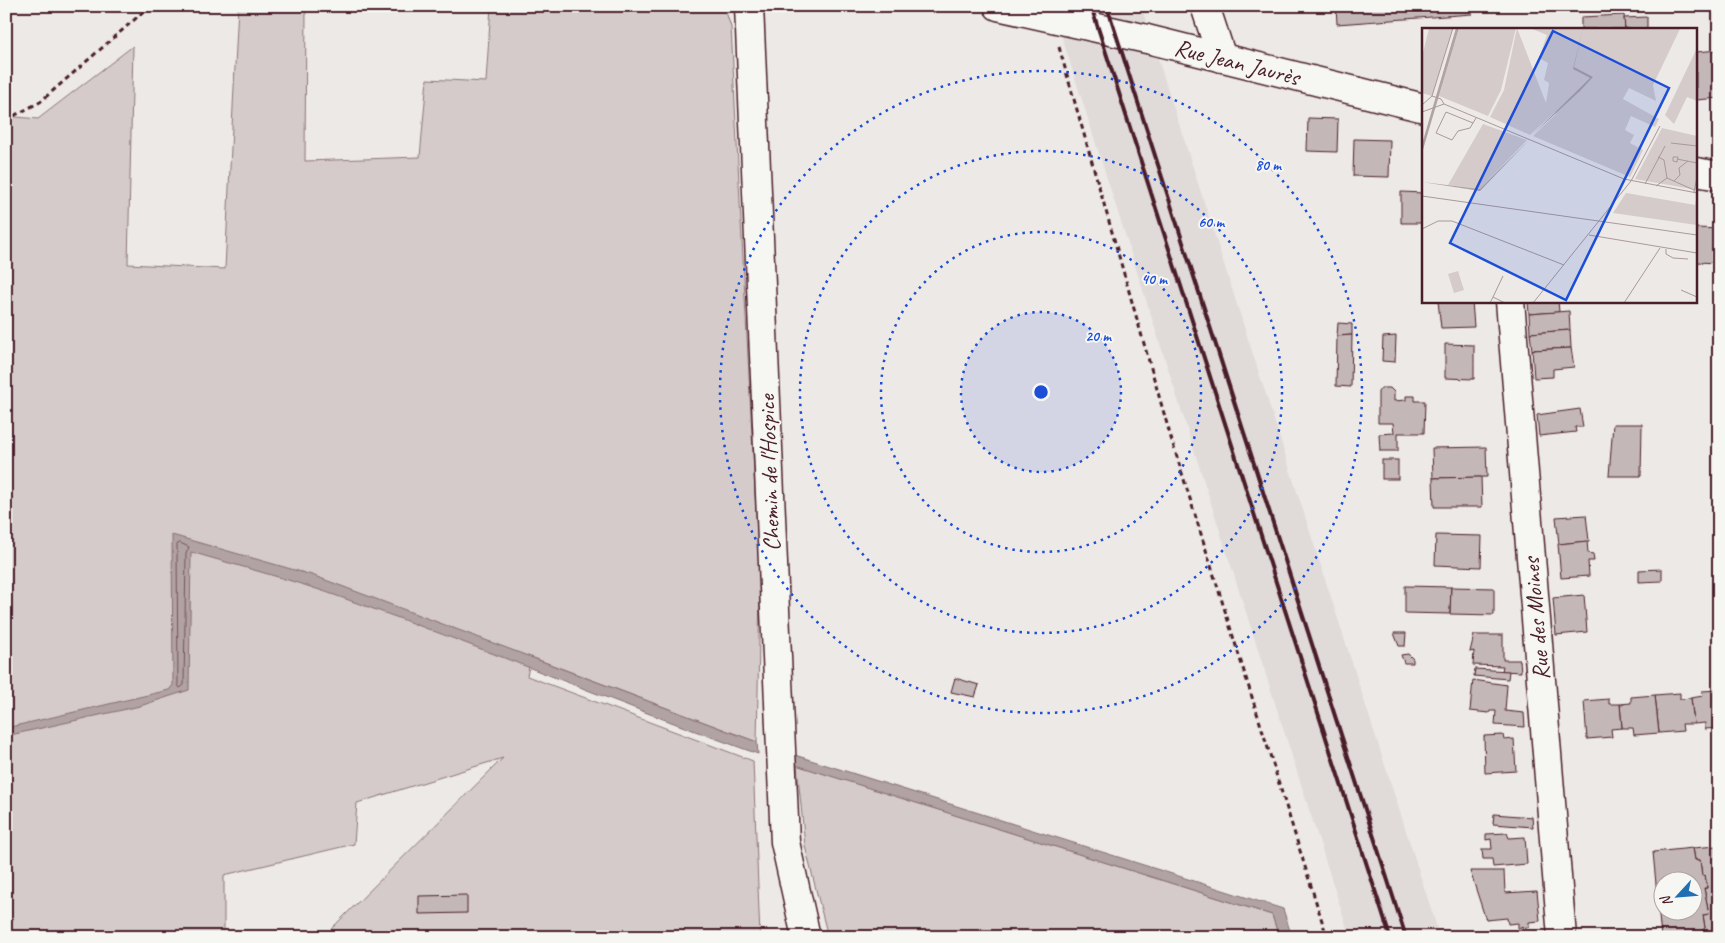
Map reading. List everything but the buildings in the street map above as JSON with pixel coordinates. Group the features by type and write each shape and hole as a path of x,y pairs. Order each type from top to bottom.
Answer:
{"street":[{"name":"Chemin de l'Hospice","path":"749,6 784,842 806,937"},
{"name":"Rue Jean Jaurès","path":"998,6 1051,16 1422,108"},
{"path":"1205,6 1222,58"},
{"path":"1698,172 1719,176"},
{"name":"Rue des Moines","path":"1510,302 1562,937"}],"path":[{"path":"6,120 40,102 150,6"},
{"path":"1051,16 1171,438 1327,937"}],"shaded area":[{"path":"238,6 306,6 305,161 420,157 427,79 486,82 491,6 724,6 731,27 760,589 757,742 531,657 527,676 753,761 760,937 323,937 503,758 357,803 354,844 224,875 224,937 6,937 6,116 38,119 133,46 128,264 225,269"},
{"path":"1052,6 1141,6 1440,937 1350,937"},
{"path":"797,765 1272,915 1279,937 828,937 805,846"}],"water":[{"path":"172,535 312,575 757,742 758,754 343,598 286,579 191,552 189,690 140,706 6,736 6,728 169,690 173,685"},
{"path":"782,751 1283,909 1292,937 1279,937 1272,915 783,761"}],"railway":[{"path":"1091,6 1390,937"},
{"path":"1107,6 1406,937"}]}
